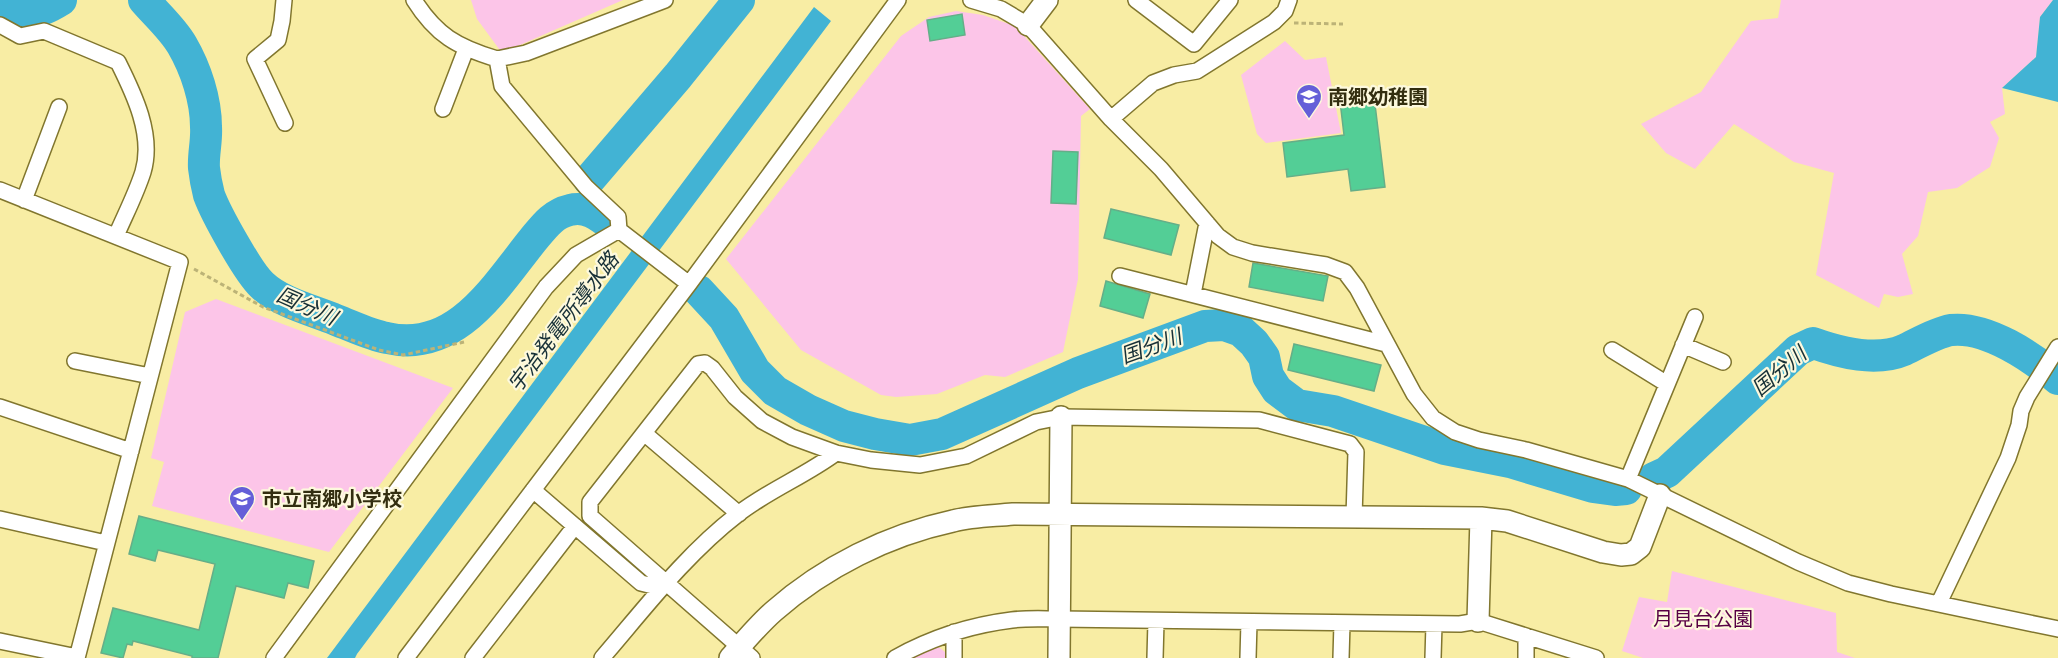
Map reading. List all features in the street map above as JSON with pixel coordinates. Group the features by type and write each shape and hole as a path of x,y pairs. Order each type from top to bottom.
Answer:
{"street":[{"path":"284,0 278,40 255,59 285,123"},
{"path":"414,0 425,18 442,35 466,49 496,59 526,53 665,0"},
{"path":"406,658 689,284 895,0"},
{"path":"971,0 1001,9 1028,25 1111,119 1161,169 1218,236 1233,247 1252,253 1326,265 1345,272 1357,288 1414,394 1433,418 1455,432 1628,479 1798,562 1848,583 2058,629"},
{"path":"1028,25 1047,0"},
{"path":"1136,0 1194,44 1230,0"},
{"path":"1111,119 1153,83 1197,70 1274,22 1285,11 1288,0"},
{"path":"0,25 20,36 44,31 118,62 136,98 146,141 144,170 116,236"},
{"path":"443,109 466,49"},
{"path":"496,59 502,86 586,187 618,217 619,230 689,284"},
{"path":"24,200 59,107"},
{"path":"0,641 77,658 180,262 24,200 2,197"},
{"path":"1193,294 1207,223"},
{"path":"274,658 546,287 576,255 619,230"},
{"path":"1120,276 1386,344"},
{"path":"1628,479 1695,316"},
{"path":"1683,345 1723,363"},
{"path":"1612,350 1667,384"},
{"path":"1939,603 2008,458 2021,411 2056,350"},
{"path":"75,361 150,376"},
{"path":"1354,517 1356,452 1350,444 1259,420 1061,417 1036,422 966,456 920,465 871,460 836,453 792,437 762,421 735,397 712,368 705,363 698,364 590,502 590,516 667,583 741,654 773,611 824,575 863,552 902,536 954,520 1012,514 1060,514 1354,517 1481,518 1507,521 1603,552 1621,555 1631,554 1640,548 1660,495"},
{"path":"0,407 131,451"},
{"path":"1059,658 1061,417"},
{"path":"644,433 739,514"},
{"path":"602,658 701,546 739,514 774,490 813,470 836,453"},
{"path":"533,490 641,583 654,586 667,583"},
{"path":"1478,621 1481,518"},
{"path":"0,519 106,543"},
{"path":"473,658 575,526"},
{"path":"896,658 954,632 981,625 1014,620 1059,619 1342,624 1460,624 1478,621 1596,658"},
{"path":"1155,658 1156,621"},
{"path":"1248,658 1249,622"},
{"path":"1341,658 1342,624"},
{"path":"1433,658 1434,624"},
{"path":"954,632 954,658"},
{"path":"1526,636 1526,658"}],"path":[{"path":"1274,22 1343,24"},
{"path":"180,262 263,307 379,350 403,355 464,342"}],"green space":[{"path":"471,0 623,0 502,53 477,19"},
{"path":"1781,0 2053,0 2040,17 2036,57 2002,88 2005,114 1990,122 1999,138 1990,167 1957,188 1928,192 1918,236 1902,254 1913,294 1898,297 1884,294 1879,308 1816,275 1834,173 1794,162 1734,124 1695,169 1666,153 1641,124 1701,92 1751,21 1778,18"},
{"path":"956,11 983,15 1015,26 1090,109 1081,116 1078,279 1063,352 1005,377 985,375 937,394 896,397 881,395 801,350 726,259 901,36 929,17"},
{"path":"1285,41 1305,60 1326,57 1341,133 1266,143 1257,134 1241,75"},
{"path":"216,299 453,388 329,552 152,506 164,462 151,458 185,312"},
{"name":"月見台公園","path":"1672,571 1836,613 1837,652 1855,658 1643,658 1622,651 1639,597 1667,602"},
{"path":"935,644 945,652 945,658 905,658"}],"water":[{"path":"2053,0 2058,0 2058,102 2002,88 2036,57 2040,17"},
{"name":"宇治発電所導水路","path":"814,7 831,21 355,658 327,658"}],"building":[{"path":"962,14 965,35 930,41 927,20"},
{"path":"1374,96 1385,187 1351,191 1348,169 1287,177 1283,143 1344,135 1340,101"},
{"path":"1053,151 1078,152 1076,204 1051,203"},
{"path":"1111,209 1179,225 1171,255 1104,238"},
{"path":"1253,263 1328,276 1323,301 1249,287"},
{"path":"1106,281 1150,294 1143,318 1100,306"},
{"path":"1294,344 1381,365 1374,391 1288,370"},
{"path":"139,516 314,561 308,588 288,583 284,598 236,586 218,658 192,658 192,656 133,641 132,645 127,644 123,658 101,653 113,608 199,630 215,564 158,550 155,561 129,554"}],"waterway":[{"name":"国分川","path":"0,1 16,10 30,12 45,9 61,0"},
{"name":"国分川","path":"144,0 178,39 196,74 206,117 204,168 213,204 249,268 262,285 278,297 381,337 412,340 434,336 472,313 553,218 570,210 581,209 597,215 611,225"},
{"path":"589,180 739,0"},
{"name":"国分川","path":"699,291 724,318 755,371 775,391 808,410 844,426 875,434 910,440 942,434 1078,373 1205,326 1224,325 1241,331 1254,343 1264,357 1268,376 1277,390 1297,405 1333,411 1445,449 1510,462 1593,487 1626,489"},
{"name":"国分川","path":"1654,478 1667,472 1798,350 1813,343 1847,353 1882,355 1904,350 1945,331 1965,330 1994,338 2008,345 2058,379"}],"place":[{"name":"南郷幼稚園","path":"1309,120"},
{"name":"市立南郷小学校","path":"242,522"}]}
